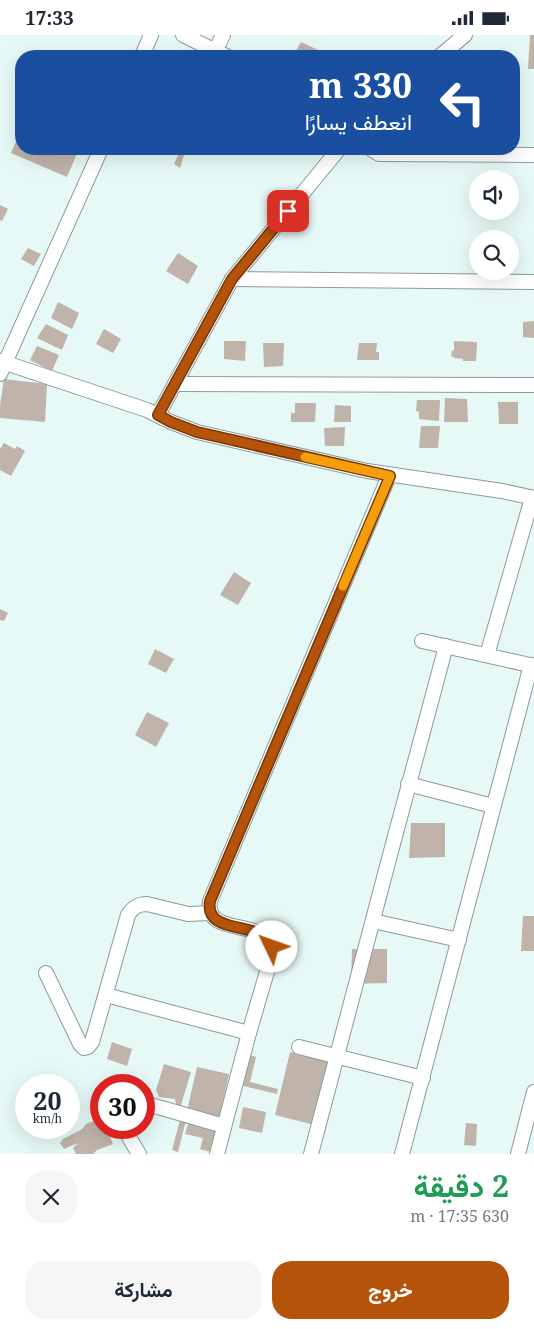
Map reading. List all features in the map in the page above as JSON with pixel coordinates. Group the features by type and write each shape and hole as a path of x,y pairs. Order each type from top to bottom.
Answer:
{"street":[{"path":"145,50 152,35"},
{"path":"183,35 213,50"},
{"path":"222,50 224,35"},
{"path":"447,50 466,35"},
{"path":"98,155 2,366 135,405 197,432 390,476 493,489 533,498 487,655"},
{"path":"158,415 232,279 334,155"},
{"path":"520,155 534,155"},
{"path":"232,279 534,282"},
{"path":"175,384 534,385"},
{"path":"217,1154 249,1033 272,956 272,947 269,939 262,933 221,923 215,919 210,913 210,901 390,476"},
{"path":"402,1154 493,806 532,666 422,641"},
{"path":"311,1154 446,646"},
{"path":"408,784 493,806"},
{"path":"46,973 80,1044 84,1047 90,1046 128,915 136,906 147,904 188,914 210,913"},
{"path":"373,921 459,940"},
{"path":"106,995 249,1033"},
{"path":"299,1047 423,1078"},
{"path":"518,1154 534,1092"},
{"path":"155,1106 224,1126"},
{"path":"130,1139 139,1154"}],"building":[{"path":"530,35 534,35 534,69 528,69"},
{"path":"301,42 318,50 296,50"},
{"path":"15,144 15,155 11,153"},
{"path":"16,155 76,155 67,177"},
{"path":"178,155 184,155 180,168 174,164"},
{"path":"0,205 8,209 2,221 0,220"},
{"path":"28,248 41,254 34,266 21,259"},
{"path":"178,253 198,266 188,284 166,271"},
{"path":"58,302 79,313 72,329 51,318"},
{"path":"534,321 534,338 523,337 523,322"},
{"path":"46,324 68,335 62,350 37,338"},
{"path":"104,329 121,339 113,353 96,344"},
{"path":"224,341 246,341 245,361 224,359"},
{"path":"454,341 477,342 476,361 463,361 463,359 451,356 454,350"},
{"path":"263,343 284,343 283,366 264,367"},
{"path":"359,343 377,343 376,352 379,352 379,360 357,360"},
{"path":"37,346 59,355 52,371 30,360"},
{"path":"4,379 47,384 45,422 0,418"},
{"path":"445,398 467,399 468,422 444,422"},
{"path":"417,400 440,400 439,421 419,419 419,412 416,411"},
{"path":"498,402 518,402 518,424 499,424"},
{"path":"295,403 316,403 315,422 291,422 291,413 295,413"},
{"path":"335,405 351,406 351,422 334,422"},
{"path":"421,426 440,426 438,448 419,448"},
{"path":"345,427 344,446 325,446 324,428"},
{"path":"4,443 15,449 17,446 25,451 11,476 0,470 0,449"},
{"path":"234,572 251,583 238,605 220,595"},
{"path":"0,609 8,613 4,621 0,620"},
{"path":"155,649 174,659 166,673 148,664"},
{"path":"147,712 169,723 156,747 135,735"},
{"path":"411,823 445,823 445,857 409,858"},
{"path":"523,916 534,916 534,951 521,951"},
{"path":"352,949 387,949 387,983 351,984"},
{"path":"112,1042 132,1049 127,1066 107,1059"},
{"path":"290,1052 330,1062 318,1109 315,1108 311,1124 275,1115"},
{"path":"247,1054 256,1057 250,1082 278,1089 277,1094 239,1085"},
{"path":"164,1064 191,1072 181,1105 176,1105 175,1099 159,1097 156,1090"},
{"path":"197,1067 229,1074 219,1119 187,1111"},
{"path":"243,1107 266,1112 262,1133 239,1128"},
{"path":"180,1120 217,1129 211,1152 200,1149 203,1138 185,1134 188,1124 185,1124 178,1152 172,1150"},
{"path":"90,1122 90,1139 111,1139 113,1144 97,1150 93,1154 76,1154 73,1148 78,1143 64,1149 60,1143 63,1139 80,1139 80,1130"},
{"path":"466,1123 477,1124 476,1146 464,1145"}],"slow traffic":[{"path":"305,457 390,476 343,586"}],"route":[{"path":"272,947 269,939 262,933 221,923 215,919 210,913 210,901 390,476 197,432 158,415 232,279 288,211"}]}
